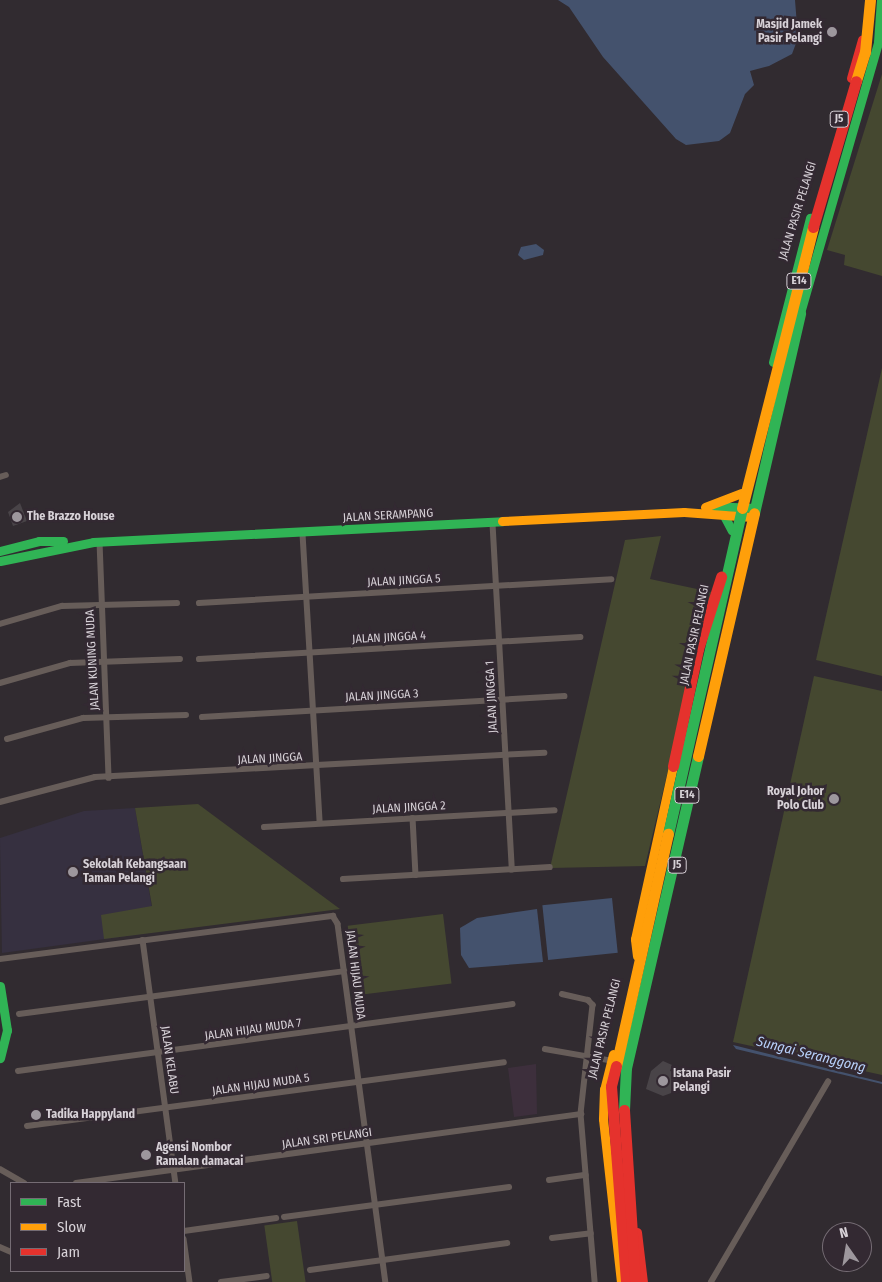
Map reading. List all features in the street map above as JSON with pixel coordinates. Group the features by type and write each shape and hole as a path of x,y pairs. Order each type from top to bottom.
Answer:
{"main road":[{"name":"JALAN PASIR PELANGI","path":"621,1282 603,1119 604,1089 787,297 862,40 865,0"},
{"name":"E14","path":"626,1282 611,1086 729,562 824,185 865,52 870,0"},
{"name":"E14","path":"635,1282 623,1108 626,1068 761,470 828,205 878,42 881,0"},
{"name":"J5","path":"643,1282 626,1110 632,1064 753,512 815,268 882,44"},
{"path":"705,507 741,493"},
{"name":"JALAN SERAMPANG","path":"684,512 705,507 753,512"},
{"name":"JALAN SERAMPANG","path":"0,551 39,541 96,542 303,534 737,510"},
{"path":"722,512 732,531"},
{"name":"JALAN SERAMPANG","path":"0,561 44,548 96,542"},
{"path":"636,956 635,939 698,649 718,581 729,562"},
{"path":"0,986 6,1030 0,1058"}],"street":[{"name":"JALAN JINGGA 1","path":"492,524 512,869"},
{"path":"303,534 320,823"},
{"name":"JALAN KUNING MUDA","path":"96,542 101,605 109,778"},
{"name":"JALAN JINGGA 5","path":"199,603 611,579"},
{"path":"0,624 50,608 177,603"},
{"name":"JALAN JINGGA 4","path":"199,659 580,637"},
{"path":"0,683 62,664 180,659"},
{"name":"JALAN JINGGA 3","path":"202,717 564,696"},
{"path":"7,739 68,721 186,715"},
{"name":"JALAN JINGGA","path":"0,802 87,778 544,752"},
{"name":"JALAN JINGGA 2","path":"264,826 555,810"},
{"path":"412,818 416,875"},
{"path":"343,879 550,867"},
{"name":"JALAN HIJAU MUDA","path":"0,960 331,915 338,924 386,1282"},
{"name":"JALAN KELABU","path":"143,940 176,1182"},
{"path":"18,1014 344,971"},
{"path":"562,994 588,1000 593,1005 585,1057 581,1114 594,1282"},
{"name":"JALAN HIJAU MUDA 7","path":"18,1071 512,1004"},
{"path":"545,1049 632,1064"},
{"name":"JALAN HIJAU MUDA 5","path":"27,1126 504,1062"},
{"path":"711,1282 828,1082"},
{"name":"JALAN SRI PELANGI","path":"84,1182 581,1114"},
{"path":"0,1169 22,1182"},
{"path":"549,1180 586,1175"},
{"path":"284,1217 509,1186"},
{"path":"185,1231 276,1218"},
{"path":"552,1238 591,1233"},
{"path":"310,1270 507,1243"},
{"path":"185,1246 190,1282"},
{"path":"221,1282 267,1276"}],"shaded area":[{"name":"Sekolah Kebangsaan Taman Pelangi","path":"135,808 156,932 2,953 0,838 84,811"},
{"path":"536,1064 537,1114 514,1117 508,1068"}],"green space":[{"path":"882,74 882,276 844,265 845,255 827,250"},
{"path":"882,368 882,676 816,660"},
{"path":"661,536 650,579 711,592 645,866 550,868 625,540"},
{"name":"Royal Johor Polo Club","path":"814,676 882,691 882,1075 733,1042"},
{"path":"198,804 340,909 104,939 101,915 152,906 135,808"},
{"path":"443,914 452,983 356,995 348,926"},
{"path":"297,1221 306,1282 272,1282 264,1226"}],"water":[{"path":"558,0 795,0 798,38 792,54 769,66 750,71 754,85 745,94 730,133 719,141 686,145 676,139 603,57 569,7"},
{"path":"536,244 544,250 543,255 524,260 518,255 521,247"},
{"path":"612,898 618,953 548,960 542,905"},
{"path":"537,909 543,962 469,968 461,955 460,928 477,918"},
{"path":"733,1045 882,1082 882,1084 736,1049"}],"building":[{"name":"The Brazzo House","path":"20,503 27,521 13,526 8,512"},
{"name":"Istana Pasir Pelangi","path":"663,1061 672,1065 670,1071 679,1073 674,1092 663,1096 646,1089 651,1071"}],"traffic: fast":[{"path":"800,313 878,42 881,0"},
{"path":"773,362 810,218"},
{"path":"754,513 800,313"},
{"path":"712,506 754,508"},
{"path":"668,834 742,508"},
{"path":"722,512 732,531"},
{"path":"0,561 93,542 502,521"},
{"path":"0,551 39,541 63,541"},
{"path":"624,1110 626,1068 698,756"},
{"path":"0,986 7,1030 0,1058"}],"traffic: slow":[{"path":"856,81 865,52 870,0"},
{"path":"742,508 813,227"},
{"path":"705,507 741,493"},
{"path":"502,521 684,512 752,517"},
{"path":"698,756 754,513"},
{"path":"637,956 635,939 673,766"},
{"path":"616,1066 668,834"},
{"path":"613,1054 604,1089 603,1119 621,1282"}],"traffic: jam":[{"path":"851,78 862,40"},
{"path":"813,227 856,81"},
{"path":"673,766 698,649 721,577"},
{"path":"616,1066 611,1086 626,1282"},
{"path":"624,1110 635,1282"},
{"path":"637,1232 643,1282"}],"place":[{"name":"Masjid Jamek Pasir Pelangi","path":"832,32"},
{"name":"The Brazzo House","path":"17,517"},
{"name":"Royal Johor Polo Club","path":"834,799"},
{"name":"Sekolah Kebangsaan Taman Pelangi","path":"73,872"},
{"name":"Istana Pasir Pelangi","path":"663,1081"},
{"name":"Tadika Happyland","path":"36,1115"},
{"name":"Agensi Nombor Ramalan damacai","path":"146,1155"}],"water label":[{"name":"Sungai Seranggong","path":"811,1055"}]}
